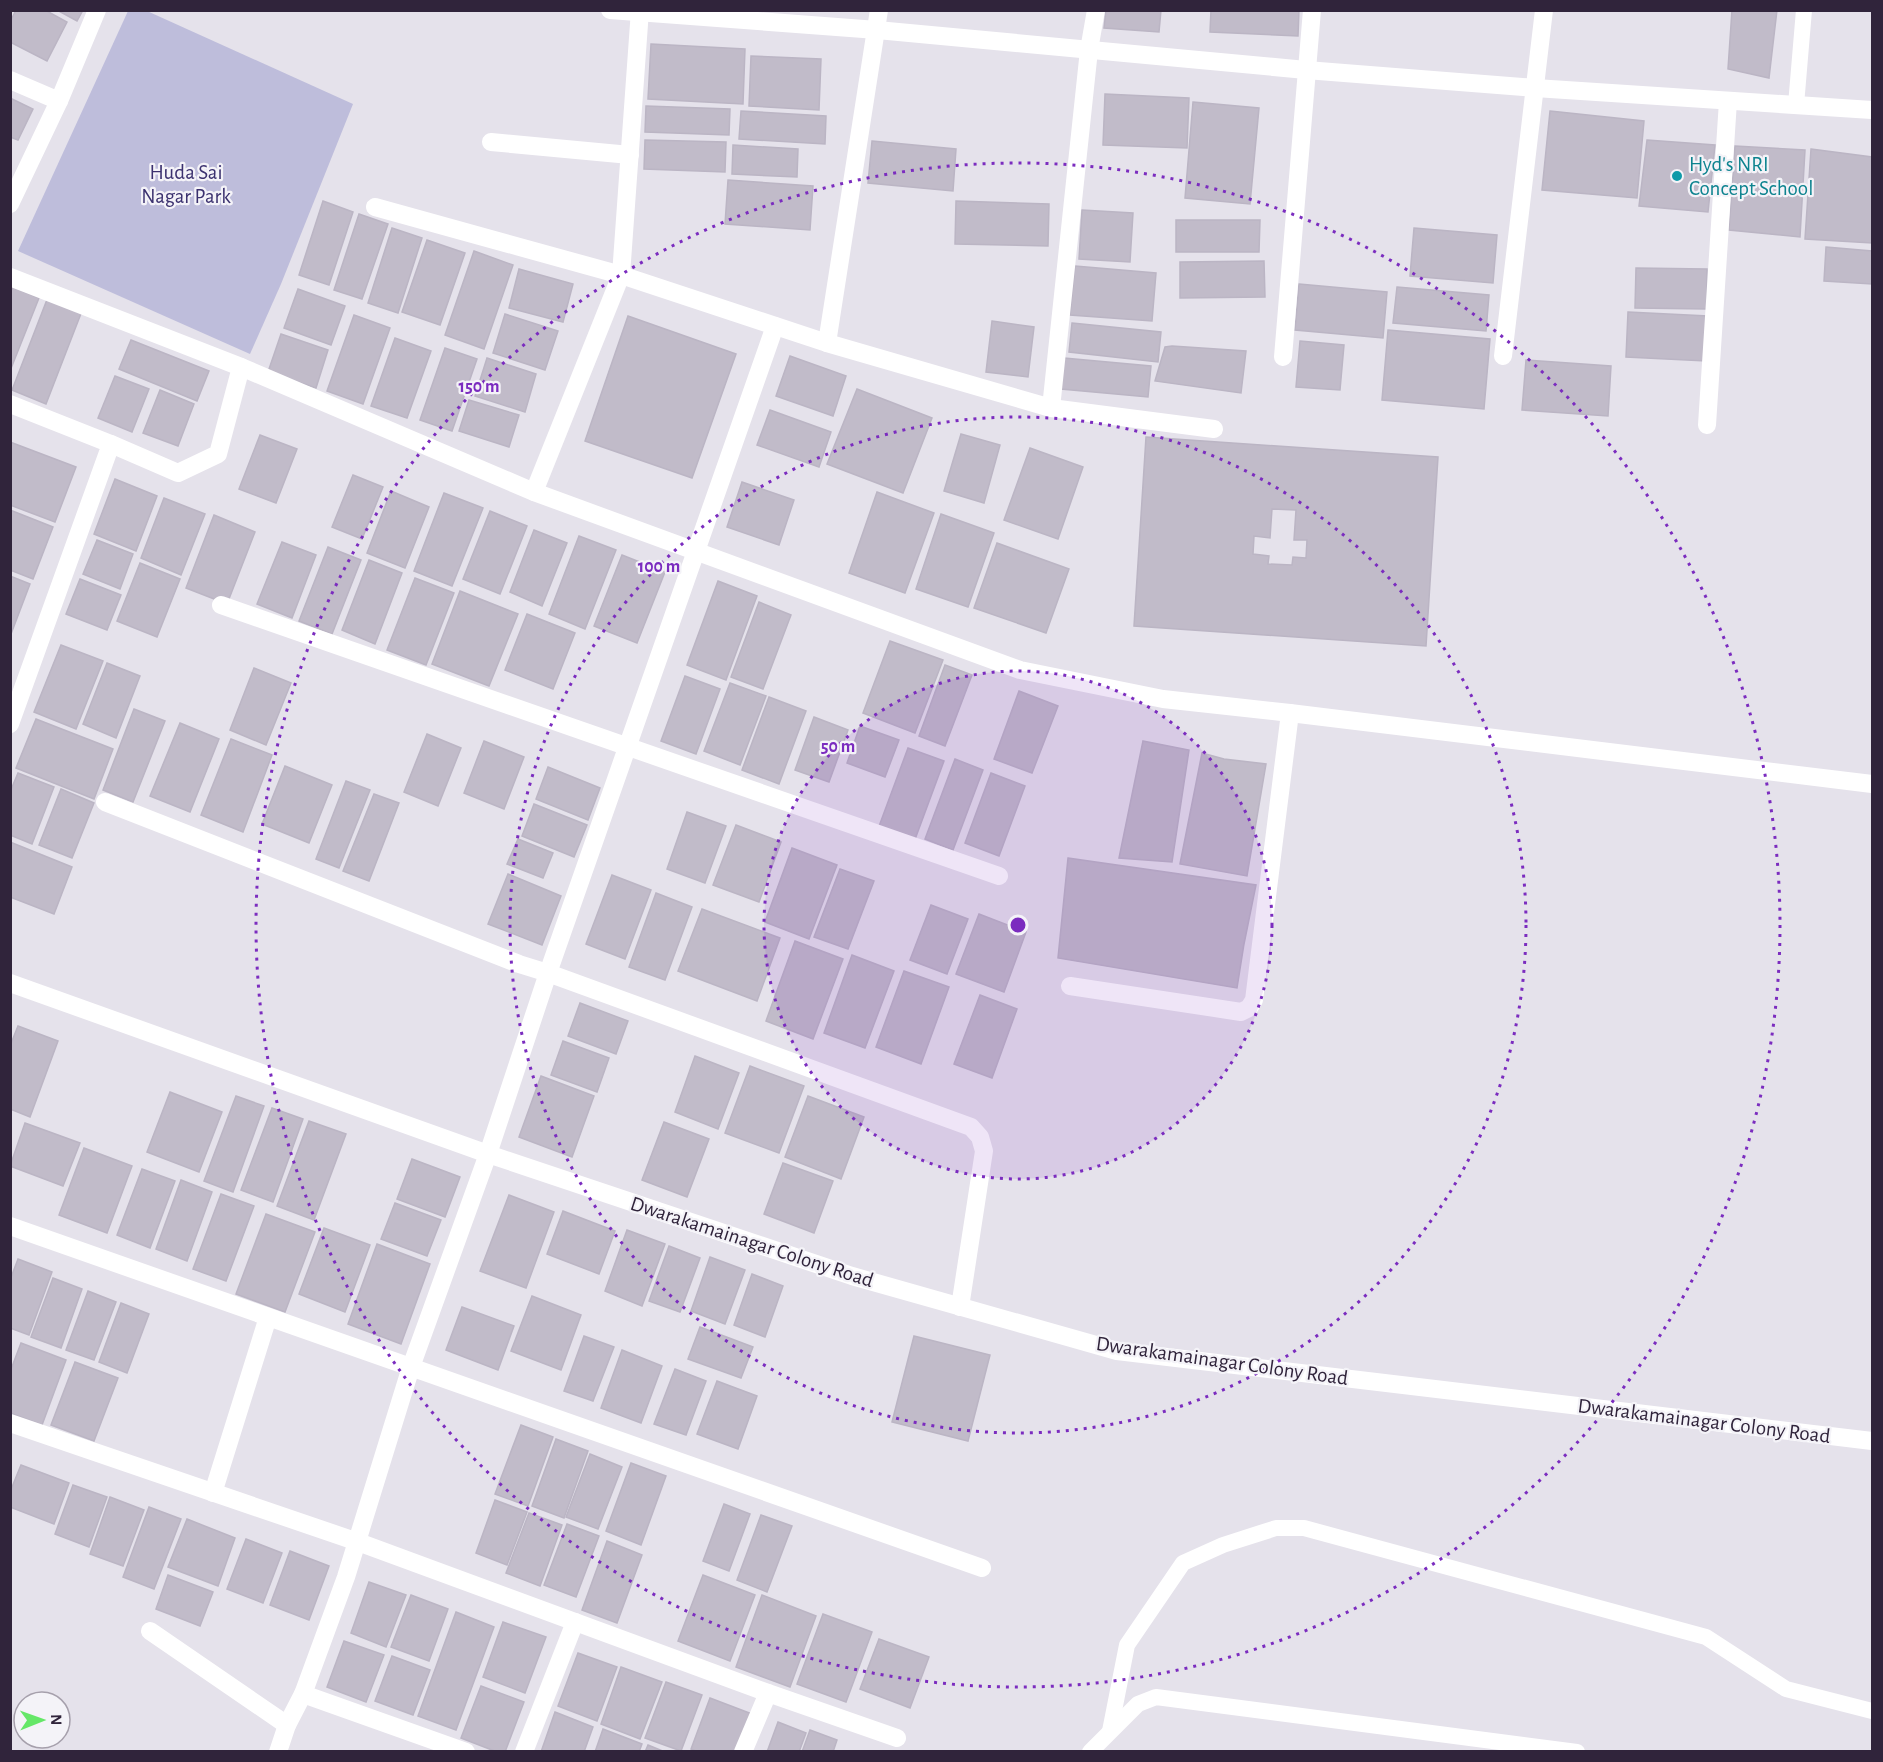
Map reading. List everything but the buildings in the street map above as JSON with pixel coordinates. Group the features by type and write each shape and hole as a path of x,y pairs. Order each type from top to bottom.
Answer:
{"street":[{"path":"10,204 59,101 97,10"},
{"path":"610,10 877,30 1306,70 1535,88 1872,110"},
{"path":"826,343 879,10"},
{"path":"1051,408 1089,50 1096,10"},
{"path":"1282,357 1312,10"},
{"path":"1503,356 1544,10"},
{"path":"534,492 621,276 639,12"},
{"path":"10,80 59,101"},
{"path":"1707,425 1728,101"},
{"path":"491,142 630,155"},
{"path":"375,207 621,276 826,343 1051,408 1214,429"},
{"path":"10,277 241,367 534,492 1020,670 1163,699 1872,784"},
{"path":"278,1752 287,1725 303,1694 358,1542 411,1367 488,1154 548,973 774,326"},
{"path":"10,404 178,473 218,454 241,367"},
{"path":"10,724 111,444"},
{"path":"221,605 999,876"},
{"path":"1070,986 1240,1012 1249,1008 1254,1000 1290,713"},
{"path":"105,802 508,960 971,1126 980,1137 984,1151 960,1307"},
{"name":"Dwarakamainagar Colony Road","path":"10,983 488,1154 852,1276 1117,1351 1872,1441"},
{"path":"10,1226 982,1568"},
{"path":"213,1493 268,1317"},
{"path":"10,1423 358,1542 897,1738"},
{"path":"524,1752 575,1622"},
{"path":"150,1632 287,1725"},
{"path":"743,1752 768,1693"},
{"path":"303,1694 466,1752"}],"lane":[{"path":"1796,105 1804,10"},
{"path":"1110,1731 1127,1645 1183,1563 1223,1545 1276,1528 1304,1528 1706,1637 1786,1689 1872,1712"},
{"path":"1090,1752 1138,1704 1156,1697 1577,1752"}],"green space":[{"name":"Huda Sai Nagar Park","path":"128,11 147,11 353,104 281,284 250,354 18,251"}],"place":[{"name":"Hyd's NRI Concept School","path":"1677,176"}]}
